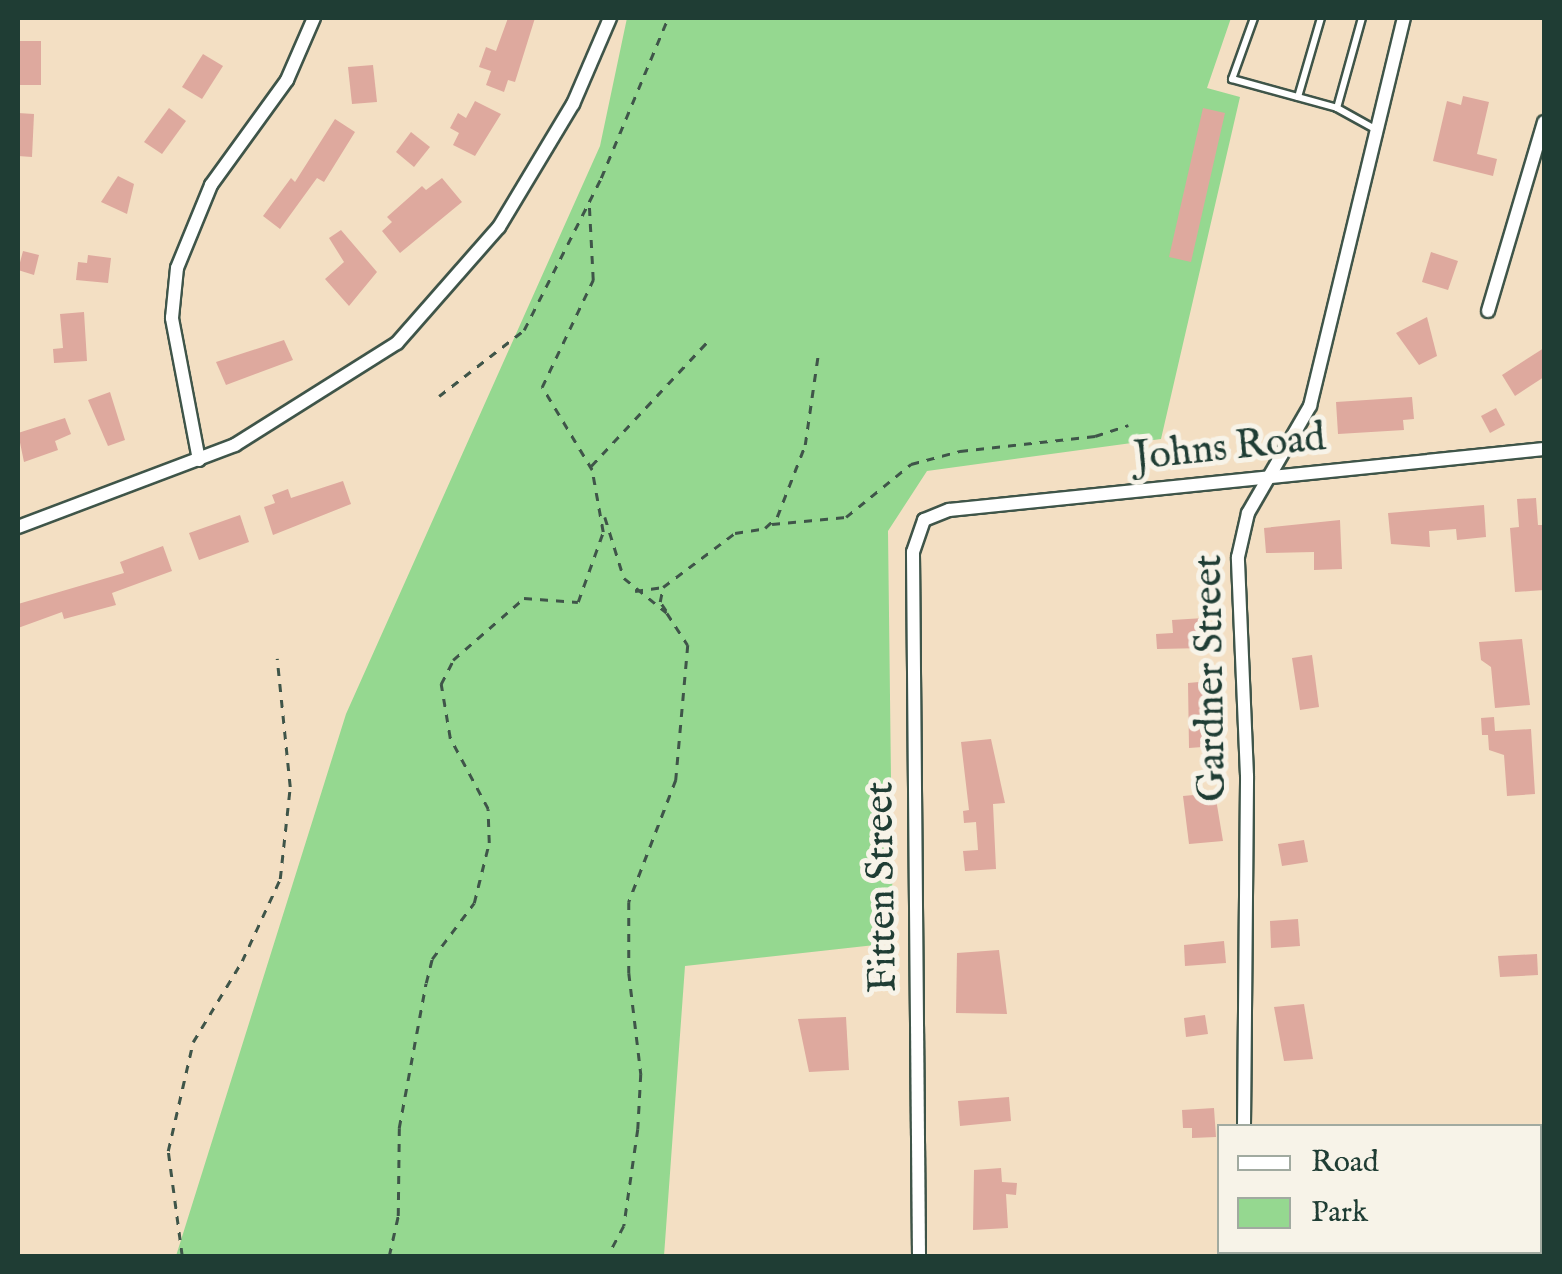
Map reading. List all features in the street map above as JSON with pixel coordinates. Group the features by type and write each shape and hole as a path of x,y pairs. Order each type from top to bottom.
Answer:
{"street":[{"path":"199,460 172,318 177,268 211,185 287,80 314,18"},
{"path":"18,526 199,460 337,384 397,343 500,226 573,104 610,18"},
{"name":"Gardner Street","path":"1244,1124 1247,776 1238,557 1264,478 1310,406 1404,18"},
{"path":"1488,311 1544,122"},
{"name":"Johns Road","path":"924,520 949,510 1544,449"},
{"name":"Fitten Street","path":"919,1256 913,552 924,520"}],"lane":[{"path":"1254,18 1232,79 1337,108 1342,116 1376,129"},
{"path":"1298,97 1321,18"},
{"path":"1337,108 1362,18"}],"path":[{"path":"439,396 517,340 588,204 668,18"},
{"path":"588,204 594,280 542,387 591,467 616,564 634,590 667,613"},
{"path":"591,467 709,340"},
{"path":"772,524 805,445 818,355"},
{"path":"634,590 663,586 735,533 772,524 846,517 911,464 960,450 1095,436 1128,425"},
{"path":"389,1256 400,1128 428,971 474,903 489,842 488,808 450,738 441,684 453,660 524,598 578,602 594,567 604,512"},
{"path":"608,1256 624,1226 639,1111 629,902 676,780 688,659 684,634 660,602 663,586"},
{"path":"182,1256 168,1151 193,1042 242,961 280,879 290,787 277,659"}],"green space":[{"path":"627,18 1231,18 1207,88 1240,97 1161,439 927,471 888,531 893,943 685,966 664,1256 176,1256 346,714 600,146"}],"building":[{"path":"508,18 535,18 515,82 508,80 504,92 486,85 491,71 479,67 486,47 496,51"},
{"path":"18,41 41,41 41,85 18,85"},
{"path":"203,54 223,66 202,99 182,87"},
{"path":"373,65 377,102 352,104 348,67"},
{"path":"1463,96 1489,102 1477,154 1497,159 1493,176 1433,161 1447,101 1461,105"},
{"path":"475,101 501,114 475,156 453,145 459,133 450,128 458,113 466,118"},
{"path":"169,108 186,121 162,154 144,142"},
{"path":"1203,108 1225,113 1191,262 1169,257"},
{"path":"18,113 34,114 32,157 18,156"},
{"path":"335,119 355,132 324,182 317,178 280,229 263,216 291,178 295,182"},
{"path":"411,132 430,147 414,167 396,152"},
{"path":"118,176 134,184 127,214 101,202"},
{"path":"442,178 462,202 400,253 382,231 392,222 387,217 422,186 426,190"},
{"path":"341,230 377,272 349,306 325,279 344,262 329,238"},
{"path":"23,251 39,255 34,275 18,270"},
{"path":"1431,252 1458,261 1448,290 1422,282"},
{"path":"88,255 111,258 108,283 76,280 78,262 87,263"},
{"path":"84,312 87,361 54,363 53,349 63,348 60,314"},
{"path":"1427,317 1437,356 1419,365 1396,333"},
{"path":"284,340 293,360 226,385 216,362"},
{"path":"1544,348 1544,377 1515,396 1502,375"},
{"path":"110,392 125,440 108,446 88,400"},
{"path":"1412,397 1414,419 1403,420 1404,430 1338,434 1336,402"},
{"path":"1496,408 1505,425 1490,433 1481,416"},
{"path":"65,418 71,434 55,441 58,450 24,462 18,433"},
{"path":"343,481 351,504 273,535 264,507 275,503 272,495 288,489 291,498"},
{"path":"1536,498 1538,525 1544,525 1544,590 1515,592 1510,528 1519,527 1517,499"},
{"path":"1484,505 1486,537 1457,540 1456,529 1429,531 1430,547 1391,544 1388,513"},
{"path":"240,515 249,542 199,560 189,533"},
{"path":"1340,520 1342,569 1314,570 1314,552 1266,553 1264,528"},
{"path":"163,546 172,571 112,593 116,605 64,619 62,612 18,628 18,604 124,573 120,562"},
{"path":"1204,618 1206,648 1157,649 1156,634 1173,633 1172,620"},
{"path":"1522,639 1530,705 1495,708 1491,667 1481,660 1479,642"},
{"path":"1312,655 1319,707 1300,710 1292,658"},
{"path":"1221,680 1223,699 1214,700 1216,746 1189,748 1188,683"},
{"path":"1494,717 1495,731 1531,729 1535,794 1507,796 1504,755 1489,750 1488,735 1482,735 1481,718"},
{"path":"991,739 1005,803 993,804 996,869 965,871 963,851 978,850 976,822 964,823 963,811 969,810 961,742"},
{"path":"1215,793 1223,841 1189,844 1183,796"},
{"path":"1304,840 1308,862 1282,866 1278,844"},
{"path":"1298,919 1300,946 1271,948 1270,921"},
{"path":"1224,941 1226,963 1185,966 1184,945"},
{"path":"999,950 1007,1014 956,1013 957,953"},
{"path":"1537,954 1538,975 1500,977 1498,956"},
{"path":"1304,1004 1313,1059 1284,1061 1274,1007"},
{"path":"1205,1015 1208,1034 1186,1037 1184,1018"},
{"path":"846,1017 849,1070 809,1072 798,1019"},
{"path":"1009,1097 1011,1121 960,1126 958,1101"},
{"path":"1214,1108 1216,1137 1192,1138 1192,1128 1183,1128 1182,1110"},
{"path":"1001,1168 1002,1182 1017,1183 1016,1195 1006,1194 1008,1228 973,1230 974,1170"}]}
